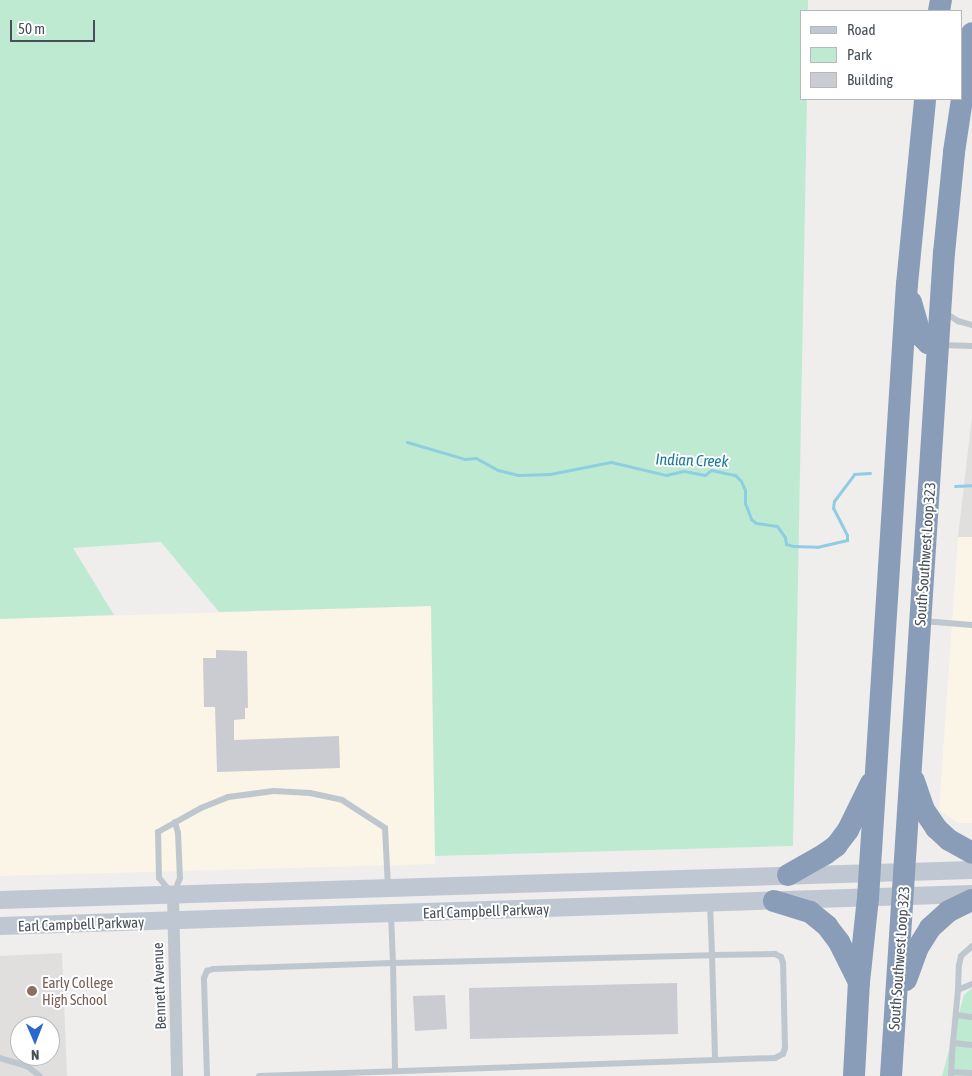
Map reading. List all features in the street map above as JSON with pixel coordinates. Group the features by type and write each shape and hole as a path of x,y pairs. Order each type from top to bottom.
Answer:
{"highway":[{"name":"South Southwest Loop 323","path":"962,99 972,33"},
{"path":"854,1076 859,982 870,874 907,284 925,100"},
{"name":"South Southwest Loop 323","path":"891,1076 906,872 910,766 940,310 954,152 962,100"},
{"path":"907,284 921,336 928,343 938,345"},
{"path":"910,766 920,800 930,820 949,840 972,853"},
{"path":"788,875 836,846 848,830 875,773"},
{"path":"895,1012 921,941 940,918 956,906 972,900"},
{"path":"774,901 810,912 827,926 839,942 859,982"}],"main road":[{"name":"Earl Campbell Parkway","path":"0,900 972,870"},
{"name":"Earl Campbell Parkway","path":"0,926 972,894"}],"street":[{"name":"Bennett Avenue","path":"172,895 177,1076"}],"lane":[{"path":"940,310 958,321 972,325"},
{"path":"938,345 972,346"},
{"path":"921,621 972,625"},
{"path":"175,822 178,833 180,878 172,895 159,878 158,832 175,822 228,797 253,793 293,791 342,800 356,807 385,828 388,888"},
{"path":"710,904 715,1059"},
{"path":"391,914 395,1071"},
{"path":"970,1074 951,1074 959,965 961,956 972,946"},
{"path":"207,1076 204,978 207,972 213,969 775,954 781,957 783,963 785,1048 783,1054 775,1058 259,1076"},
{"path":"958,990 972,984"},
{"path":"956,1015 972,1017"},
{"path":"953,1043 972,1045"},
{"path":"0,1058 28,1066 40,1076"}],"shaded area":[{"path":"972,416 972,537 958,537"},
{"path":"958,537 972,537 972,823 958,823 939,810"},
{"path":"431,606 435,864 0,876 0,619"},
{"name":"Early College High School","path":"62,953 67,1076 0,1076 0,956"}],"green space":[{"path":"0,0 808,0 808,10 800,10 800,100 807,100 793,846 435,856 431,606 219,612 161,542 73,548 114,615 0,619"},
{"path":"972,988 972,1076 942,1076 964,995"}],"building":[{"path":"216,650 247,651 248,708 245,708 245,719 234,720 234,740 339,736 340,768 217,772 215,707 204,707 203,658 216,658"},
{"path":"677,983 678,1034 470,1039 469,988"},
{"path":"445,995 447,1029 415,1031 413,996"}],"waterway":[{"name":"Indian Creek","path":"407,442 465,459 476,458 498,470 518,475 550,474 611,462 666,475 684,471 705,475 711,470 735,475 741,481 745,490 745,503 751,519 756,523 777,526 785,537 786,544 793,546 817,547 847,540 847,535 833,508 834,501 854,474 870,473"},
{"name":"Indian Creek","path":"955,486 972,485"}],"place":[{"name":"Early College High School","path":"32,991"}]}
